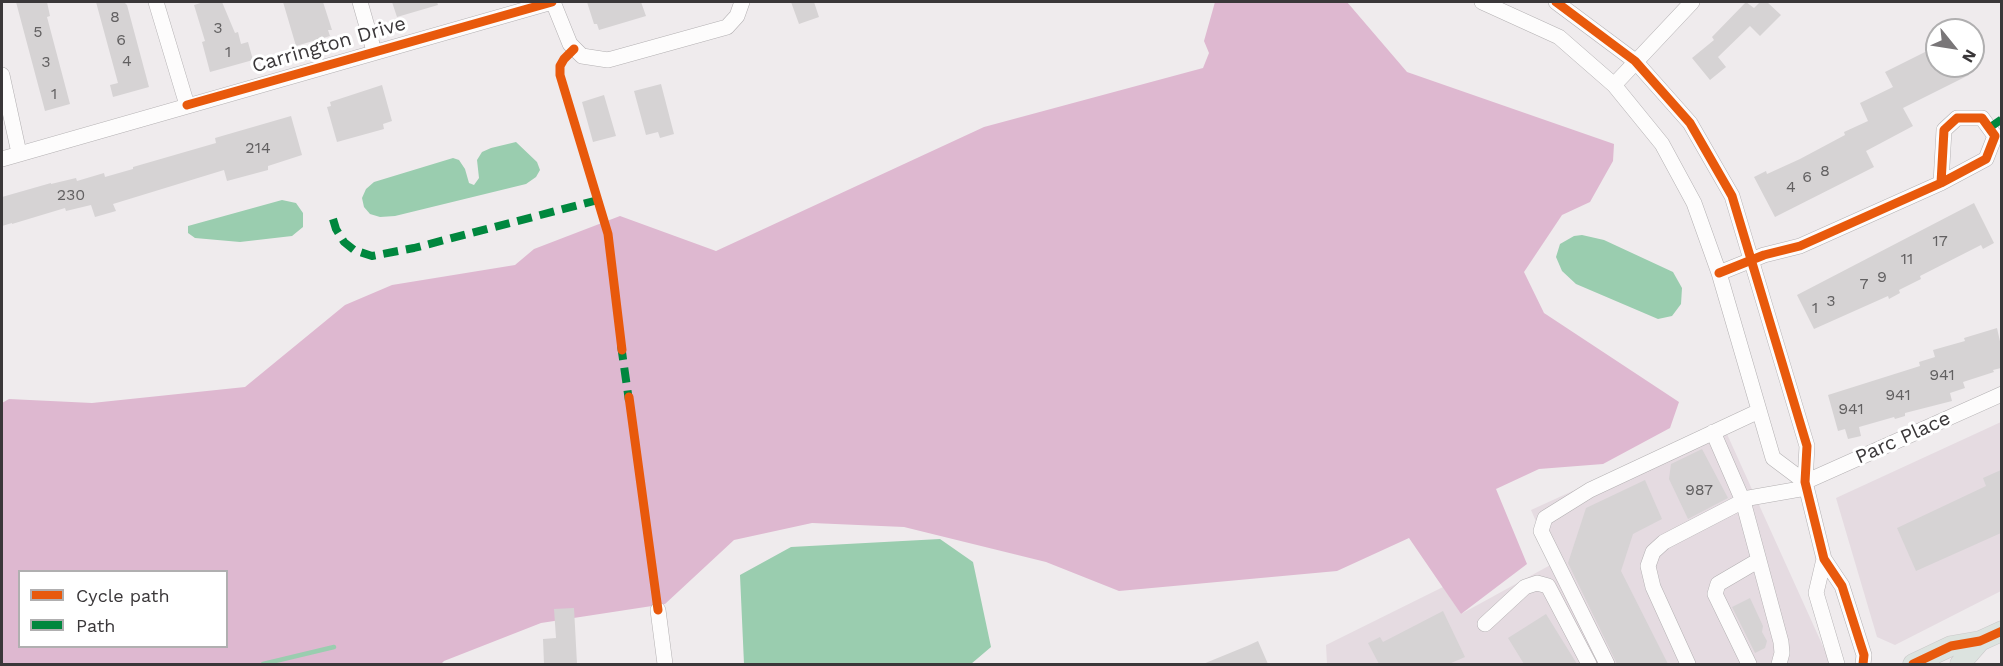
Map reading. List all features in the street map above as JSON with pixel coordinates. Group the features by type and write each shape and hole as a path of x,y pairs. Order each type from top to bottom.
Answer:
{"main road":[{"path":"1913,664 1951,646 1980,641 2001,630"},
{"path":"1960,664 1980,641"}],"street":[{"path":"156,2 187,105"},
{"path":"360,2 374,51"},
{"path":"552,2 570,44 582,56 608,60 727,27 737,16 742,2"},
{"name":"Carrington Drive","path":"2,159 552,2"},
{"path":"1482,2 1559,37 1614,85 1662,144 1694,203 1719,273 1773,458 1805,485"},
{"path":"1556,2 1635,61 1690,123 1732,196 1807,446 1805,485 1824,559 1842,586 1864,655 1863,664"},
{"path":"1614,85 1692,2"},
{"path":"2,75 19,153"},
{"path":"1719,273 1751,260 1800,246 1941,183 1986,159 1995,136 1982,118 1957,118 1944,130 1941,183"},
{"name":"Parc Place","path":"1688,664 1653,587 1648,566 1653,552 1664,542 1749,498 1805,485 2001,394"},
{"path":"1606,664 1541,531 1545,518 1590,490 1759,411"},
{"path":"1713,432 1743,501 1781,642 1782,653 1779,664"},
{"path":"1824,559 1816,593 1837,664"},
{"path":"1749,664 1715,594 1718,584 1759,560"},
{"path":"1485,624 1526,587 1537,583 1548,586 1589,664"},
{"path":"658,610 665,664"}],"shaded area":[{"path":"1215,2 1347,2 1407,72 1614,144 1613,161 1590,202 1562,215 1524,272 1544,313 1679,402 1670,428 1603,464 1539,469 1496,489 1527,564 1461,614 1409,538 1337,571 1119,591 1046,562 904,527 812,523 734,540 665,604 541,623 441,664 2,664 2,403 9,399 92,403 245,387 345,305 392,285 515,265 534,249 620,216 716,251 984,127 1203,68 1209,53 1204,41"},
{"path":"516,142 537,162 540,170 536,177 526,184 395,216 380,217 370,214 364,207 362,198 366,189 374,182 453,158 459,160 465,169 469,183 474,185 479,178 477,160 482,152"},
{"path":"282,200 296,203 303,213 303,227 292,236 240,242 195,238 188,233 188,226"},
{"path":"1582,235 1604,240 1673,272 1682,288 1681,304 1672,316 1658,319 1576,284 1562,271 1556,257 1560,244 1574,236"},
{"path":"2001,422 2001,591 1895,645 1877,637 1836,498"},
{"path":"1722,423 1831,664 1327,664 1326,645 1443,587 1461,614 1554,563 1531,510"},
{"path":"940,539 973,562 991,647 971,664 744,664 740,575 791,547"}],"building":[{"path":"16,2 47,2 50,16 47,17 70,104 45,111"},
{"path":"96,2 124,2 127,5 149,87 113,97 110,85 118,83"},
{"path":"204,2 222,2 235,33 238,32 241,44 248,42 253,60 210,72 202,42 205,41 194,5"},
{"path":"283,2 323,2 332,30 328,30 330,36 296,46"},
{"path":"392,2 437,2 438,5 397,17"},
{"path":"587,2 641,2 646,16 599,30 597,24 594,24"},
{"path":"791,2 814,2 819,17 799,24"},
{"path":"1746,2 1754,8 1760,2 1767,2 1781,15 1760,36 1750,26 1718,57 1726,67 1710,80 1692,58 1714,40 1712,37"},
{"path":"1925,52 1925,78 1963,78 1903,108 1913,126 1866,151 1874,167 1775,217 1754,177 1766,171 1767,174 1800,159 1845,135 1844,132 1868,121 1860,103 1893,87 1885,72"},
{"path":"661,84 674,134 660,138 658,132 646,135 634,91"},
{"path":"382,85 392,121 383,124 384,129 337,142 327,107 331,106 330,102"},
{"path":"604,95 616,136 593,142 582,102"},
{"path":"291,116 302,155 268,166 268,170 227,181 224,170 113,204 116,211 95,217 91,205 66,211 65,208 2,226 2,197 76,178 77,181 104,173 105,177 216,143 215,138"},
{"path":"1974,203 1994,243 1983,249 1981,245 1920,276 1921,279 1899,290 1900,293 1889,299 1888,296 1814,329 1797,295"},
{"path":"1997,328 2001,346 2001,368 1963,382 1965,388 1950,393 1952,401 1905,413 1905,416 1895,419 1894,417 1859,427 1861,436 1848,439 1845,429 1838,431 1828,395 1920,366 1919,362 1935,357 1933,350 1965,341 1964,338"},
{"path":"1702,449 1728,498 1688,519 1669,479 1671,464"},
{"path":"2001,470 2001,533 1916,571 1897,528 1986,486 1983,478"},
{"path":"1645,480 1662,519 1633,534 1621,571 1668,664 1617,664 1568,563 1586,508"},
{"path":"1750,598 1767,641 1765,648 1755,653 1732,607"},
{"path":"574,608 577,664 544,664 543,639 556,638 554,609"},
{"path":"1443,611 1465,657 1449,664 1379,664 1368,643 1380,637 1383,642"},
{"path":"1546,614 1577,664 1524,664 1508,638"},
{"path":"1258,641 1268,664 1203,664 1247,646"}],"waterway":[{"path":"263,664 334,647"}],"marked path":[{"path":"1989,128 2002,119"},
{"path":"333,219 344,242 354,250 372,256 414,248 598,200"},
{"path":"621,345 629,401"}],"cycle path":[{"path":"187,105 552,2"},
{"path":"1556,2 1635,61 1690,123 1732,196 1807,446 1805,482 1824,559 1842,586 1864,655 1863,664"},
{"path":"574,49 560,66 560,75 608,234 622,350"},
{"path":"1719,273 1764,255 1800,246 1941,183 1986,159 1995,136 1982,118 1957,118 1944,130 1941,183"},
{"path":"629,397 658,610"},
{"path":"1913,664 1951,646 1980,641 2002,631"}]}
